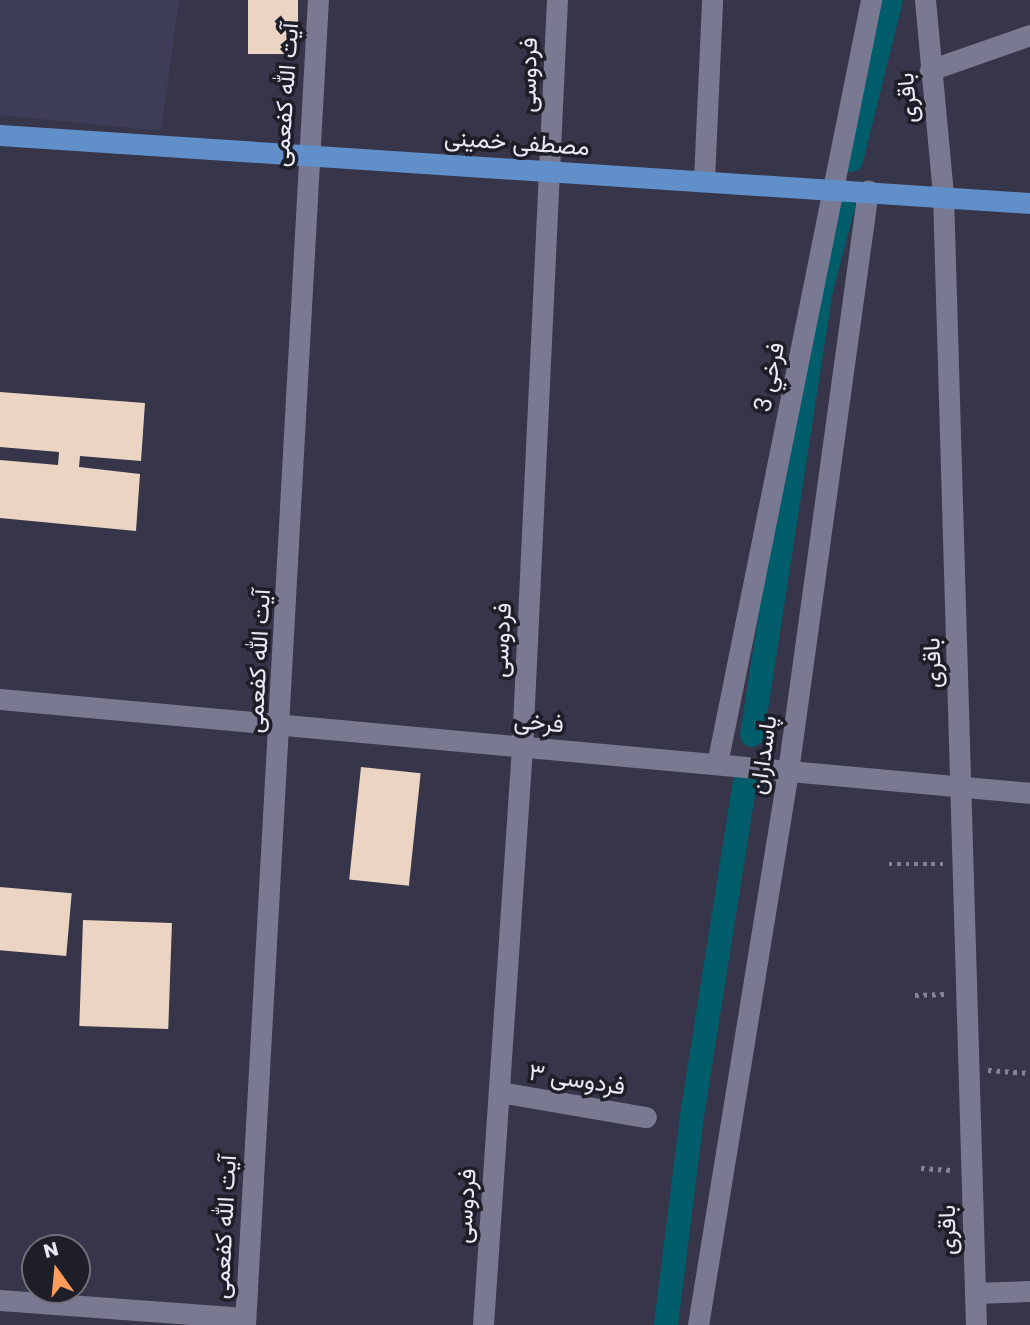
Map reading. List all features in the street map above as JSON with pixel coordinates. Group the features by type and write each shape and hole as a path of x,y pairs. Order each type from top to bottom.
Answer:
{"main road":[{"name":"مصطفی خمینی","path":"0,135 704,179 834,190 943,194 1030,203"}],"street":[{"name":"آیت الله کفعمی","path":"245,1321 281,725 318,0"},
{"name":"فردوسی","path":"483,1325 522,747 552,170 557,0"},
{"path":"704,179 712,0"},
{"name":"فرخي 3","path":"717,764 871,0"},
{"name":"باقری","path":"925,0 943,194 965,864 976,1325"},
{"path":"930,70 1030,35"},
{"name":"پاسداران","path":"698,1325 788,771 868,190"},
{"name":"فرخی","path":"0,699 1030,793"},
{"name":"فردوسی ۳","path":"499,1092 646,1117"},
{"path":"975,1293 1030,1292"},
{"path":"0,1300 245,1321"}],"path":[{"path":"889,864 965,864"},
{"path":"915,995 968,993"},
{"path":"970,1069 1030,1073"},
{"path":"921,1168 972,1171"}],"shaded area":[{"path":"0,0 179,0 161,131 0,115"}],"building":[{"path":"248,0 298,0 298,54 248,54"},
{"path":"0,392 145,403 141,461 80,456 79,467 140,474 136,531 0,518 0,460 58,465 59,452 0,447"},
{"path":"361,767 421,773 409,886 349,879"},
{"path":"0,887 72,893 66,956 0,950"},
{"path":"83,920 172,923 168,1029 79,1026"}],"waterway":[{"path":"851,160 891,0"},
{"path":"752,735 820,294 843,206"},
{"path":"666,1325 692,1116 745,781"}]}
